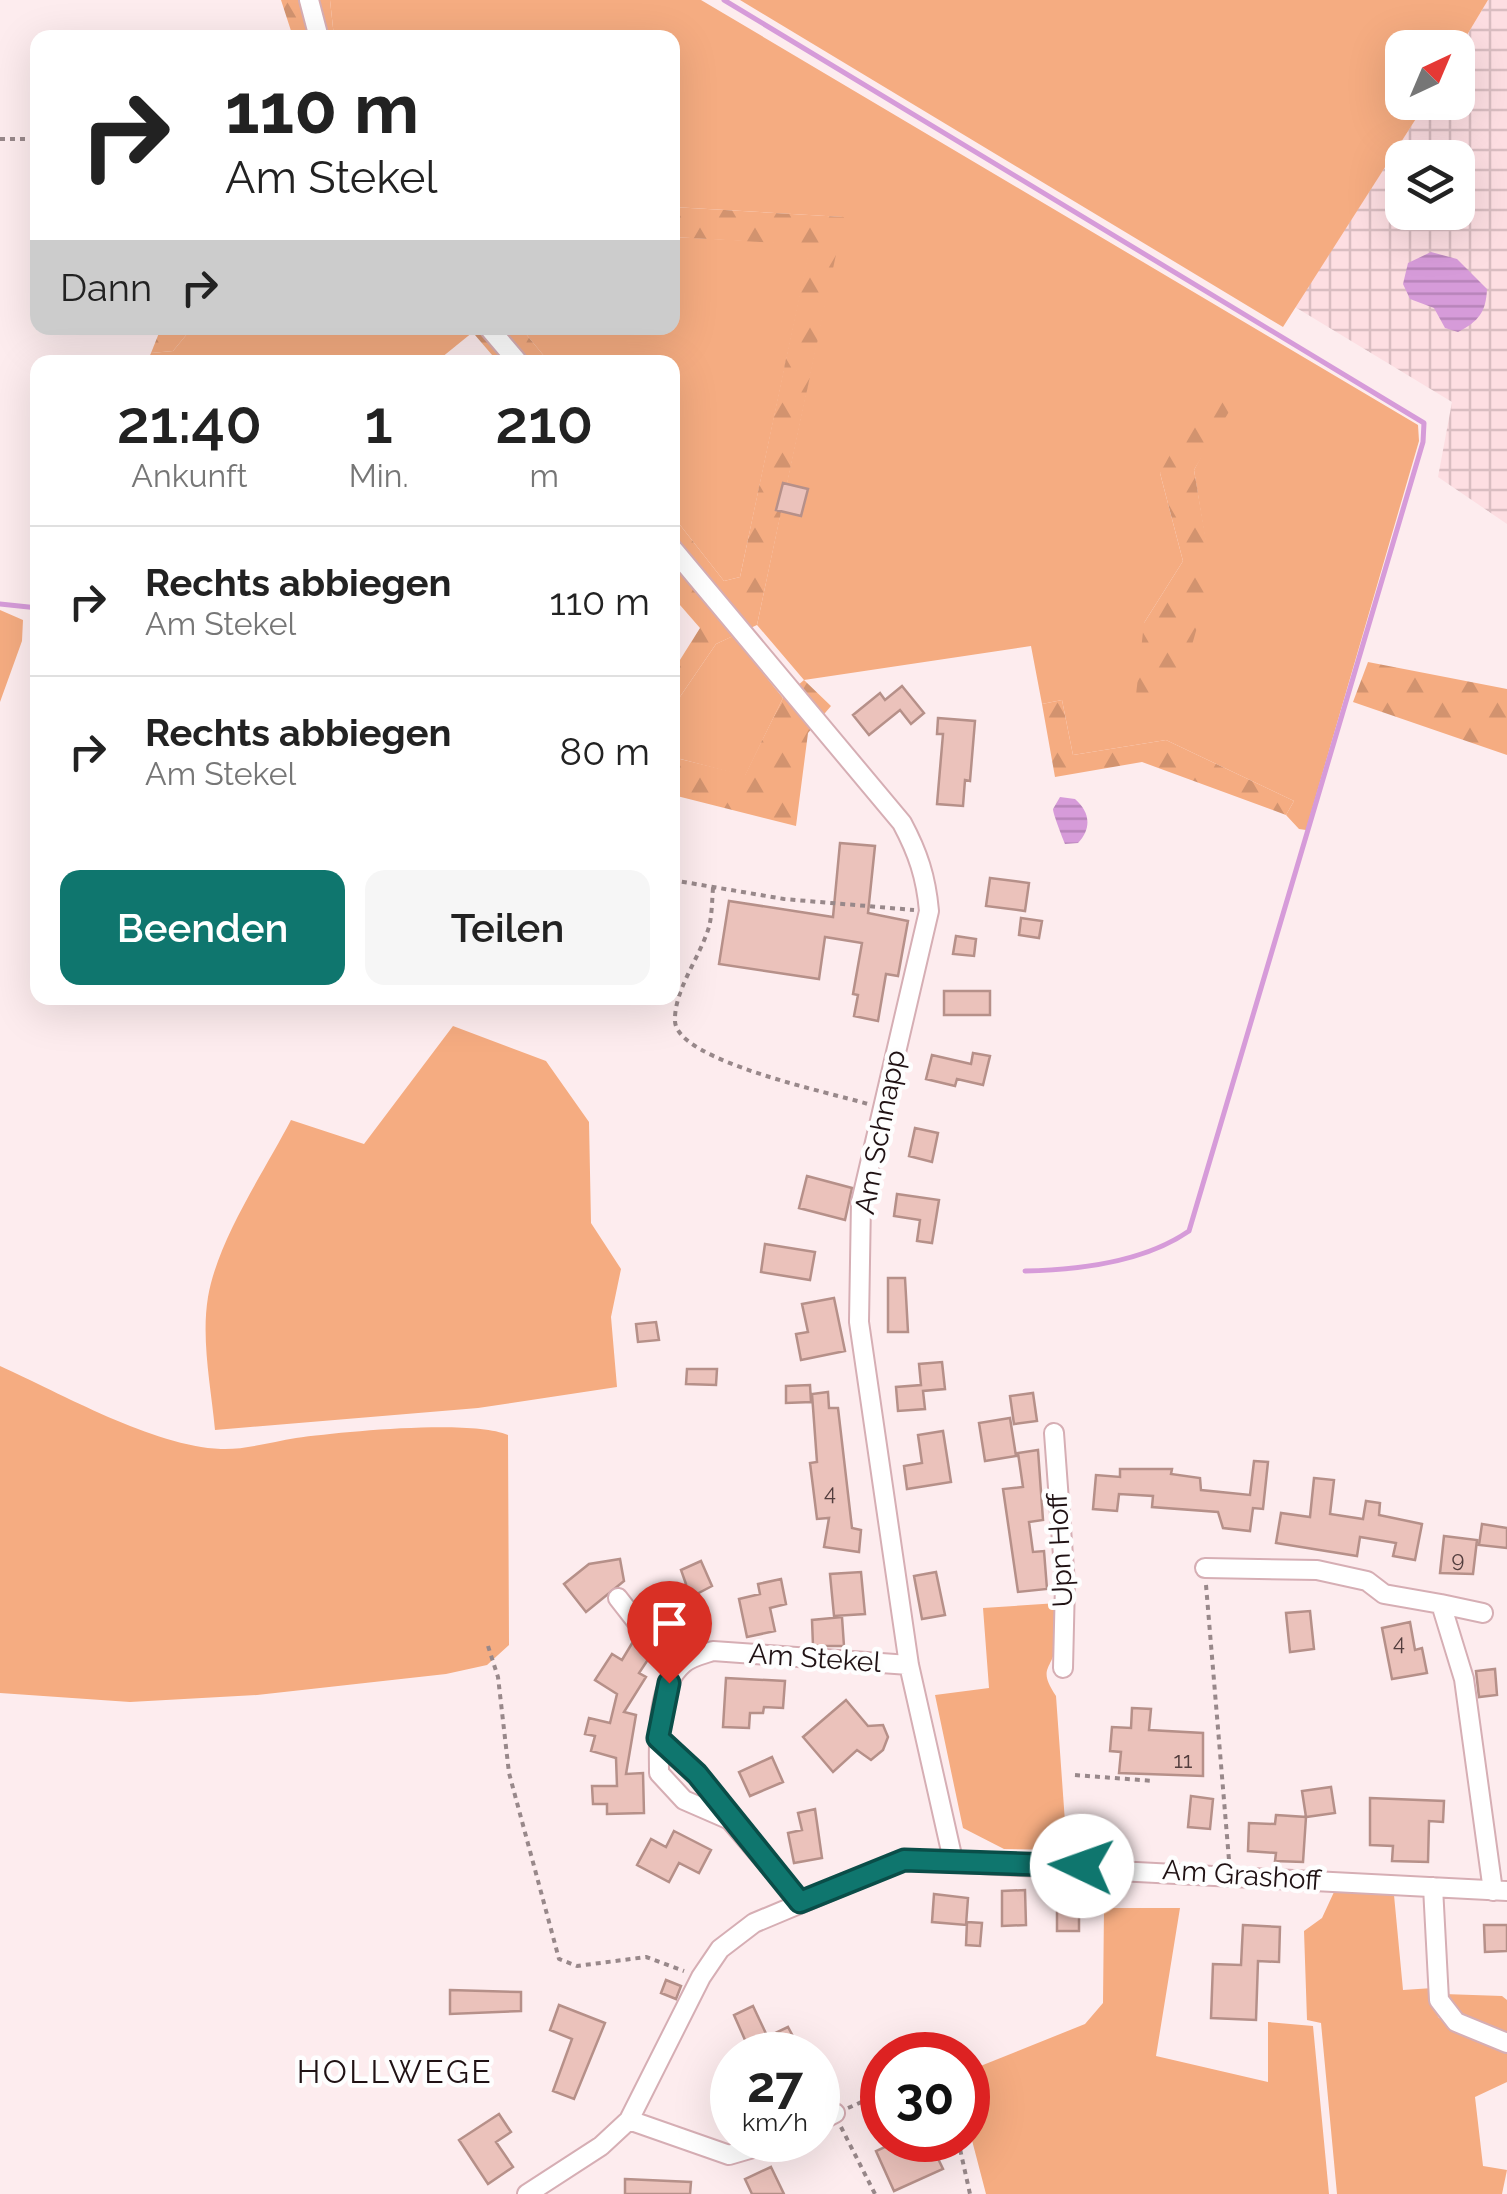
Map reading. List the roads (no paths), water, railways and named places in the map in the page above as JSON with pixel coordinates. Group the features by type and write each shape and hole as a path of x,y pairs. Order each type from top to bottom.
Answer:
{"street":[{"path":"309,0 317,30"},
{"path":"495,335 512,355"},
{"name":"Am Schnapp","path":"680,558 902,823 919,854 929,911 861,1202 859,1322 909,1665 952,1860"},
{"name":"Upn Hoff","path":"1054,1433 1065,1583 1063,1668"},
{"path":"1205,1568 1317,1570 1367,1581 1384,1594 1483,1613"},
{"path":"618,1598 650,1639 684,1662 669,1683 658,1738 660,1773 671,1790 696,1808 730,1820"},
{"path":"1441,1604 1464,1678 1500,1891"},
{"name":"Am Stekel","path":"684,1662 713,1650 909,1665"},
{"path":"658,1738 697,1774 730,1820 800,1902"},
{"name":"Am Grashoff","path":"526,2194 601,2146 629,2120 701,1976 738,1934 800,1902 904,1860 1500,1891"},
{"path":"1433,1887 1439,2000 1456,2022 1507,2042"},
{"path":"629,2120 710,2148"}],"waterway":[{"path":"724,0 1424,423 1423,442 1189,1231 1132,1257 1067,1269 1025,1271"},
{"path":"0,604 30,607"}],"district":[{"name":"HOLLWEGE","path":"395,2071"}]}
